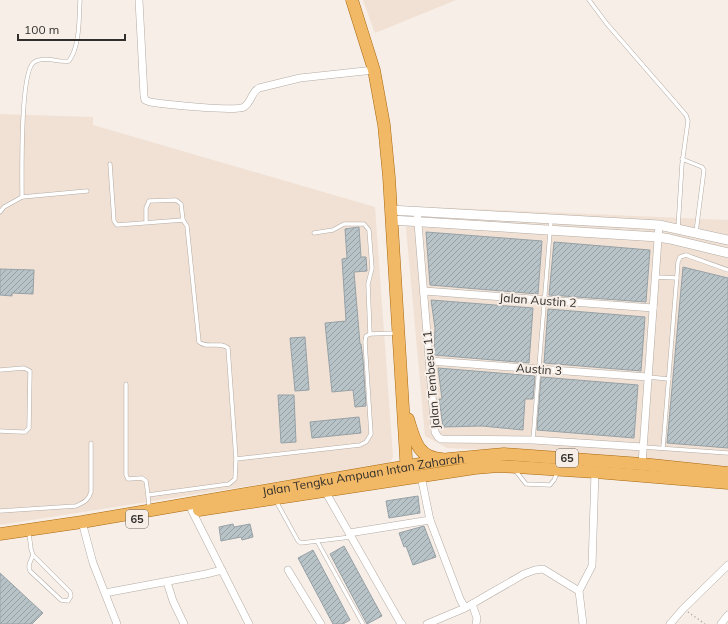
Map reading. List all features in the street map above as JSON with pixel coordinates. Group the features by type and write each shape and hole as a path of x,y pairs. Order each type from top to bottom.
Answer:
{"main road":[{"path":"352,0 374,70 384,126 407,473"},
{"path":"403,402 416,444 420,449 428,456 435,459 449,459"},
{"path":"383,470 393,467 398,461 406,444"},
{"name":"Jalan Tengku Ampuan Intan Zaharah","path":"82,525 149,510 274,499 325,491 407,473 449,459 504,454 642,464 728,473"},
{"name":"Jalan Tengku Ampuan Intan Zaharah","path":"0,539 191,507 383,470 421,476 498,466 728,483"},
{"name":"Jalan Tengku Ampuan Intan Zaharah","path":"0,534 29,533"}],"street":[{"path":"139,0 144,96 146,100 150,102 189,107 241,108 248,103 255,90 259,88 300,78 374,70"},
{"path":"391,215 417,212 659,225 728,240"},
{"name":"Jalan Tembesu 11","path":"417,212 435,432 438,437 441,439 533,440 643,447"},
{"path":"391,215 418,222 658,237 728,253"},
{"path":"642,464 659,225"},
{"name":"Jalan Austin 2","path":"424,291 653,308"},
{"name":"Austin 3","path":"430,361 648,378"},
{"path":"583,624 579,592 592,566 595,472"},
{"path":"421,476 430,520 460,599 465,608"},
{"path":"325,491 400,623"},
{"path":"191,507 249,624"},
{"path":"350,535 430,520"},
{"path":"82,525 93,563 117,624"},
{"path":"670,624 683,609 728,565"},
{"path":"427,624 465,608 524,574 535,570 543,569 579,592"},
{"path":"105,593 222,570"},
{"path":"288,570 321,624"},
{"path":"167,582 173,601 184,624"},
{"path":"472,604 477,618 476,624"},
{"path":"721,624 728,615"}],"lane":[{"path":"22,197 23,105 29,71 33,63 39,60 69,60 74,54 79,25 80,0"},
{"path":"589,0 607,24 686,115 688,121 682,159 678,228"},
{"path":"682,159 702,167 704,170 696,232"},
{"path":"110,164 114,221 117,225 183,220"},
{"path":"0,212 4,207 22,197 87,192"},
{"path":"146,222 146,208 149,201 176,200 182,204 183,220 187,226 199,342 203,345 222,345 228,348 236,458 235,479 229,484 148,495"},
{"path":"533,440 551,218"},
{"path":"314,233 333,230 344,224 364,224 369,230 372,268 368,284 370,334"},
{"path":"663,448 678,262 680,257 683,256 728,270"},
{"path":"656,277 677,278"},
{"path":"236,458 360,445 366,442 371,434 365,342 366,336 370,334 398,332"},
{"path":"0,370 24,368 30,371 29,428 25,432 0,431"},
{"path":"648,378 669,379"},
{"path":"126,384 126,475 128,479 142,478 146,481 149,510"},
{"path":"0,512 76,506 86,502 91,492 91,443"},
{"path":"643,447 728,453"},
{"path":"274,499 298,541 301,543 350,535"},
{"path":"29,533 33,555 29,564 30,571 61,600 68,601 70,592 33,555"},
{"path":"317,541 362,624"}],"path":[{"path":"683,609 705,624"}],"shaded area":[{"path":"363,0 456,0 375,33"},
{"path":"0,114 93,117 93,125 375,207 393,457 389,464 0,525"},
{"path":"404,206 728,220 728,470 525,451 447,448 425,436"}],"building":[{"path":"359,227 361,257 366,257 367,271 354,272 366,406 355,407 353,390 332,392 325,323 346,321 342,259 347,258 345,229"},
{"path":"426,232 542,241 538,294 430,285"},
{"path":"554,242 650,250 646,302 549,295"},
{"path":"683,267 728,278 728,448 667,443"},
{"path":"0,269 34,270 33,294 12,293 12,296 0,295"},
{"path":"431,300 533,308 529,363 434,355 435,328"},
{"path":"548,309 645,317 641,371 544,363"},
{"path":"305,337 309,390 295,391 290,338"},
{"path":"438,368 535,376 533,399 525,399 523,430 482,426 443,427 439,399 442,399"},
{"path":"541,377 638,385 634,438 537,430"},
{"path":"278,395 294,395 296,442 281,443"},
{"path":"359,417 361,433 312,438 310,422"},
{"path":"418,496 420,513 389,518 386,501"},
{"path":"233,524 234,527 250,524 253,537 242,540 241,537 221,541 219,527"},
{"path":"424,526 436,557 413,565 406,546 404,547 399,533"},
{"path":"344,546 382,616 367,624 330,554"},
{"path":"313,550 350,620 343,624 333,624 298,558"},
{"path":"0,573 43,613 32,624 0,624"}]}
